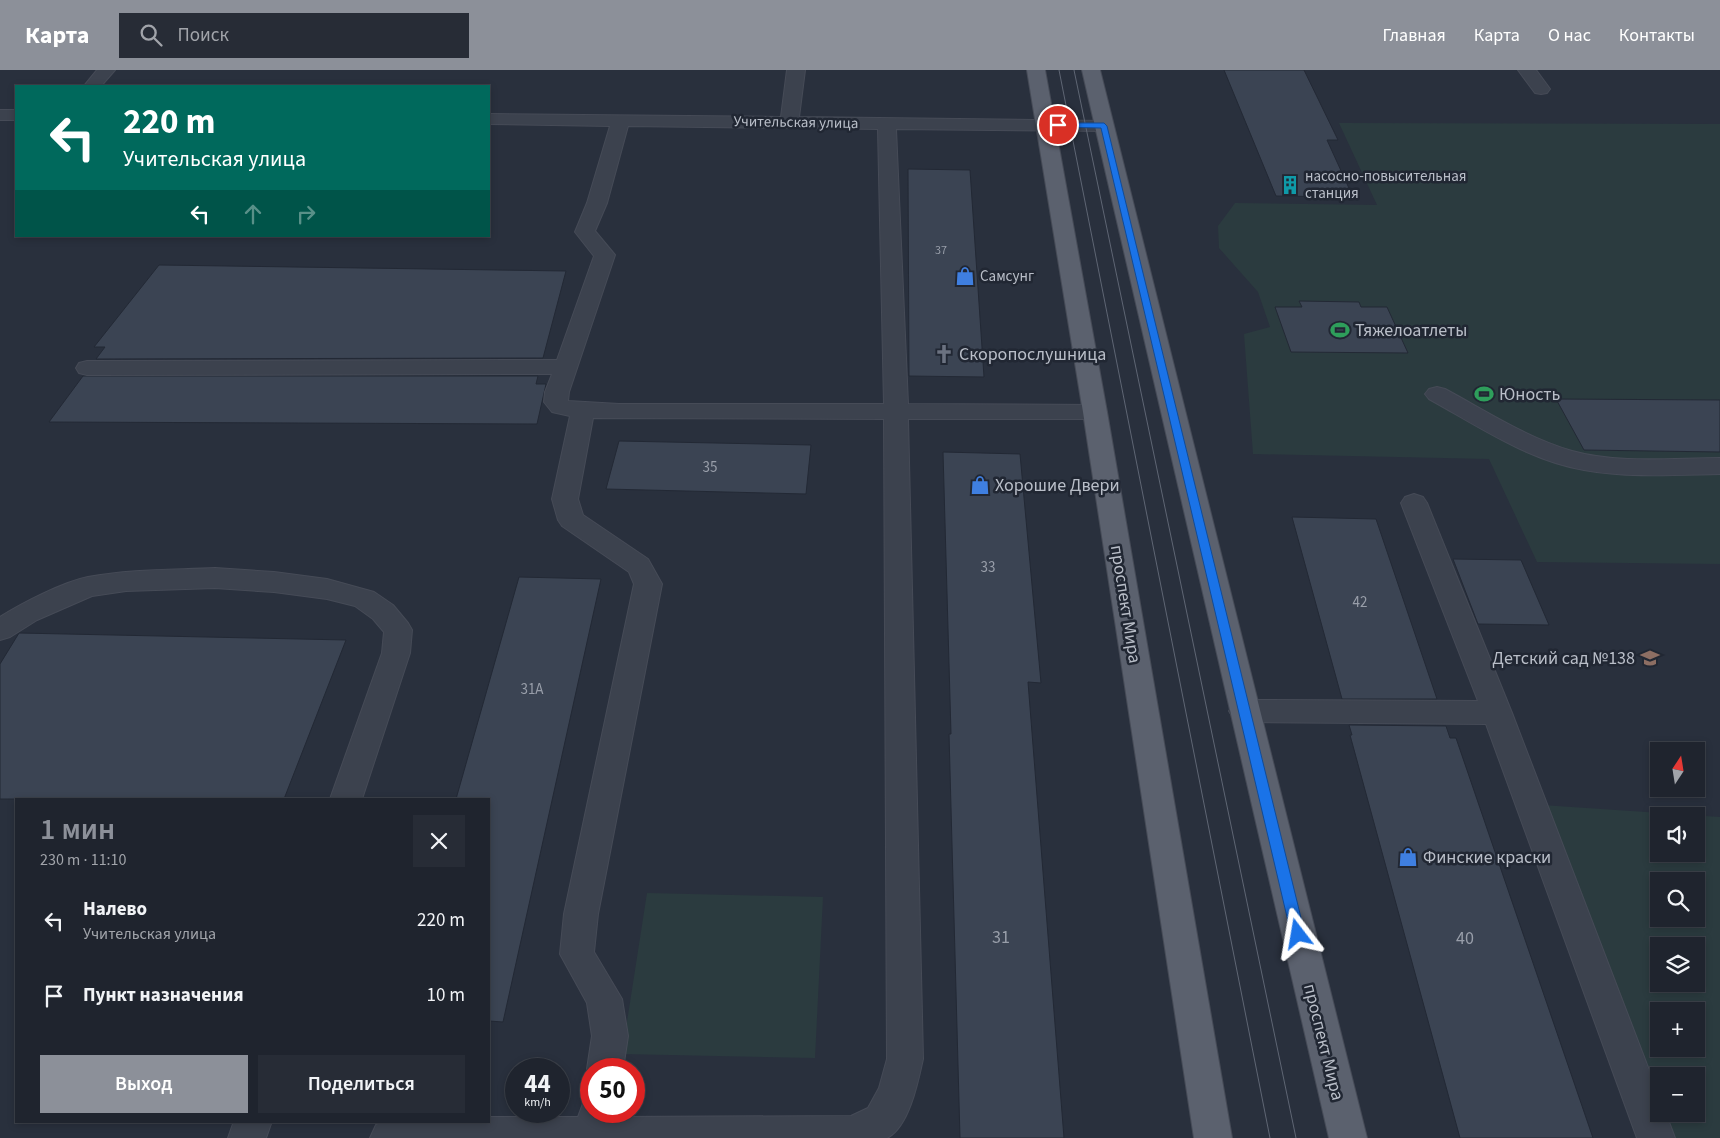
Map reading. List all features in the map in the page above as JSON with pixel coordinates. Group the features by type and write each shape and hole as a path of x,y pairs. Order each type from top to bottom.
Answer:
{"main road":[{"name":"проспект Мира","path":"1036,70 1095,412 1213,1138"},
{"name":"проспект Мира","path":"1091,70 1348,1138"}],"street":[{"path":"93,85 106,70"},
{"path":"789,122 796,70"},
{"path":"1527,70 1541,89"},
{"path":"0,115 15,115"},
{"name":"Учительская улица","path":"490,119 1104,126"},
{"path":"621,120 597,204 585,232 604,255 557,392 556,402 560,407 583,410 1095,412"},
{"path":"389,1138 596,1124 854,1135 881,1120 896,1094 905,1059 896,411 888,123"},
{"path":"87,368 565,367"},
{"path":"1437,394 1514,436 1565,457 1610,464 1720,466"},
{"path":"583,410 565,499 571,520 639,566 648,584 581,914 577,954 604,999 610,1036 607,1058"},
{"path":"1414,503 1496,713 1656,1138"},
{"path":"0,630 56,599 87,587 126,581 215,578 274,582 327,589 364,599 383,612 398,630 397,645 396,653 346,798"},
{"path":"1244,710 1496,713"},
{"path":"247,1138 251,1123"}],"shaded area":[{"name":"Юность","path":"1339,123 1720,124 1720,564 1537,562 1489,459 1253,454 1244,334 1270,327 1258,292 1219,248 1218,226 1235,203 1377,205"},
{"path":"1542,805 1650,812 1650,862 1705,862 1705,816 1720,817 1720,1138 1673,1138 1667,1122 1705,1122 1705,1067 1650,1067 1650,1078"},
{"path":"647,893 823,897 815,1058 622,1054"}],"building":[{"path":"1224,70 1304,70 1338,140 1327,140 1353,197 1276,196"},
{"path":"908,169 970,170 984,377 909,376"},
{"path":"159,265 566,271 543,358 96,359 105,347 94,347"},
{"name":"Тяжелоатлеты","path":"1299,301 1359,302 1361,307 1387,307 1408,353 1291,352 1275,307 1302,307"},
{"path":"83,376 538,376 536,384 546,384 537,424 49,422"},
{"path":"1556,399 1720,400 1720,452 1584,450"},
{"path":"619,441 811,445 806,494 606,489"},
{"path":"943,452 1020,454 1041,683 1028,682 1064,1138 960,1138"},
{"path":"1292,517 1376,519 1437,699 1342,699"},
{"path":"1453,559 1521,560 1549,625 1478,624"},
{"path":"519,577 601,579 503,1022 490,1021 490,798 456,798"},
{"path":"19,633 346,640 284,798 0,799 0,664"},
{"path":"1349,725 1446,726 1450,738 1456,738 1593,1138 1460,1138 1350,735 1352,735"}],"tram line":[{"path":"1059,70 1270,1138"},
{"path":"1074,70 1296,1138"}],"place":[{"name":"насосно-повысительная станция","path":"1290,185"},
{"name":"Самсунг","path":"965,276"},
{"name":"Тяжелоатлеты","path":"1340,330"},
{"name":"Скоропослушница","path":"944,354"},
{"name":"Юность","path":"1484,394"},
{"name":"Хорошие Двери","path":"980,485"},
{"name":"Детский сад №138","path":"1650,658"},
{"name":"Финские краски","path":"1408,857"}],"route":[{"path":"1058,125 1104,126 1298,934"}]}
